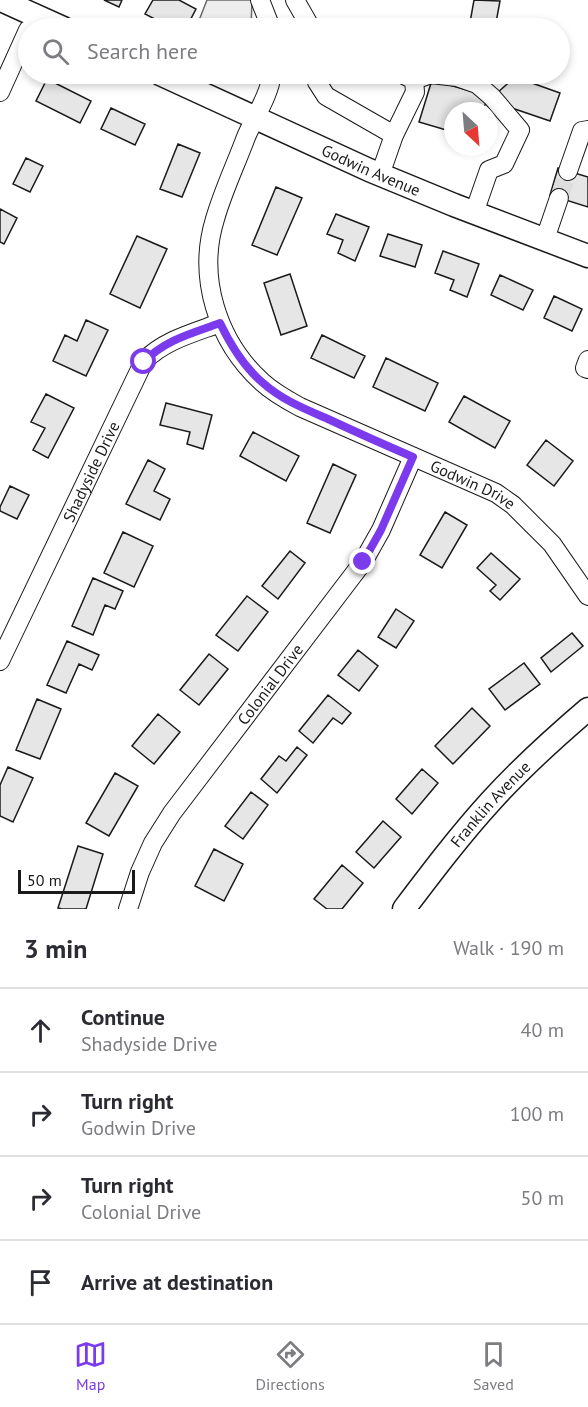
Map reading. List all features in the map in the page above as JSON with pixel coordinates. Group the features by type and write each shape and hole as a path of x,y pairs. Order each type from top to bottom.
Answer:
{"main road":[{"path":"1,0 23,18"},
{"name":"Godwin Avenue","path":"182,84 380,175 588,256"},
{"name":"Franklin Avenue","path":"404,909 435,867 490,802 525,766 588,709"}],"street":[{"path":"260,0 267,18"},
{"path":"295,0 305,18"},
{"path":"0,92 18,53"},
{"name":"Godwin Drive","path":"269,84 215,219 210,243 208,270 211,295 230,344 246,366 263,383 300,407 478,484 513,505 552,544 588,596"},
{"path":"318,84 326,96 394,135"},
{"path":"380,175 394,135 414,92 411,84"},
{"path":"474,213 489,170 504,164 520,130 492,97 477,84"},
{"path":"568,171 582,131 588,130"},
{"path":"545,239 559,198"},
{"name":"Shadyside Drive","path":"0,661 144,362 167,342 220,323"},
{"name":"Colonial Drive","path":"128,909 140,872 153,843 172,813 363,562 381,530 413,457"}],"shaded area":[{"path":"207,0 252,0 251,18 200,18"}],"building":[{"path":"104,0 122,0 119,7"},
{"path":"153,0 179,0 196,9 191,18 153,18 145,14"},
{"path":"474,0 500,1 497,18 471,18"},
{"path":"44,84 57,84 91,101 80,123 36,101"},
{"path":"431,84 446,84 488,96 486,102 444,102 444,129 419,122"},
{"path":"507,84 535,84 560,93 550,121 509,107 497,93"},
{"path":"111,108 145,124 135,145 101,129"},
{"path":"178,144 200,153 182,197 160,189"},
{"path":"26,158 43,166 30,192 13,184"},
{"path":"558,168 588,177 588,207 550,195"},
{"path":"276,187 302,198 277,255 252,245"},
{"path":"0,209 17,218 4,244 0,242"},
{"path":"336,214 369,227 355,261 338,253 343,240 327,234"},
{"path":"388,234 422,245 415,267 380,256"},
{"path":"137,236 167,249 140,308 110,294"},
{"path":"443,251 479,264 467,297 450,290 454,280 435,273"},
{"path":"290,274 307,326 281,335 264,283"},
{"path":"500,275 533,290 523,310 491,295"},
{"path":"554,296 582,309 572,331 544,318"},
{"path":"86,320 108,330 86,376 53,361 65,335 77,341"},
{"path":"322,335 365,356 354,378 311,358"},
{"path":"386,358 438,383 425,411 373,387"},
{"path":"46,394 74,408 48,458 33,450 45,428 31,422"},
{"path":"464,396 510,421 495,448 449,422"},
{"path":"166,403 212,415 203,449 187,444 190,432 160,425"},
{"path":"253,432 299,456 286,481 240,456"},
{"path":"546,440 573,461 554,486 527,465"},
{"path":"148,460 165,469 154,491 170,499 160,520 126,504"},
{"path":"333,464 356,475 330,533 307,523"},
{"path":"10,486 29,495 17,519 0,511"},
{"path":"445,512 467,525 442,568 420,555"},
{"path":"123,532 153,546 134,587 104,573"},
{"path":"290,551 305,563 278,599 262,586"},
{"path":"491,553 520,579 500,600 490,591 496,585 477,568"},
{"path":"93,578 123,591 115,609 105,605 93,635 72,626"},
{"path":"247,596 268,612 238,651 216,635"},
{"path":"396,609 414,621 396,648 378,637"},
{"path":"572,633 583,646 551,672 541,658"},
{"path":"67,641 99,655 92,670 79,664 66,693 47,685"},
{"path":"358,650 378,666 359,691 338,675"},
{"path":"209,654 228,669 199,705 180,690"},
{"path":"524,663 540,684 505,710 489,689"},
{"path":"328,695 351,713 342,724 333,718 313,743 299,731"},
{"path":"37,699 61,709 40,759 16,750"},
{"path":"472,708 490,726 453,764 435,746"},
{"path":"158,714 180,732 154,764 132,746"},
{"path":"297,747 307,755 277,793 261,779 279,756 286,761"},
{"path":"8,767 33,778 13,822 0,816 0,785"},
{"path":"422,769 438,783 412,814 396,799"},
{"path":"115,773 138,786 109,836 86,823"},
{"path":"251,792 268,805 243,839 225,826"},
{"path":"383,821 401,837 374,868 356,852"},
{"path":"78,846 103,854 86,909 58,908"},
{"path":"214,849 243,864 224,901 195,886"},
{"path":"342,865 363,883 342,909 327,909 314,899"}],"tunnel":[{"path":"559,198 568,171"}],"route":[{"path":"144,362 167,342 220,323 230,344 246,366 263,383 281,396 300,407 413,457 381,530 363,562"}]}
